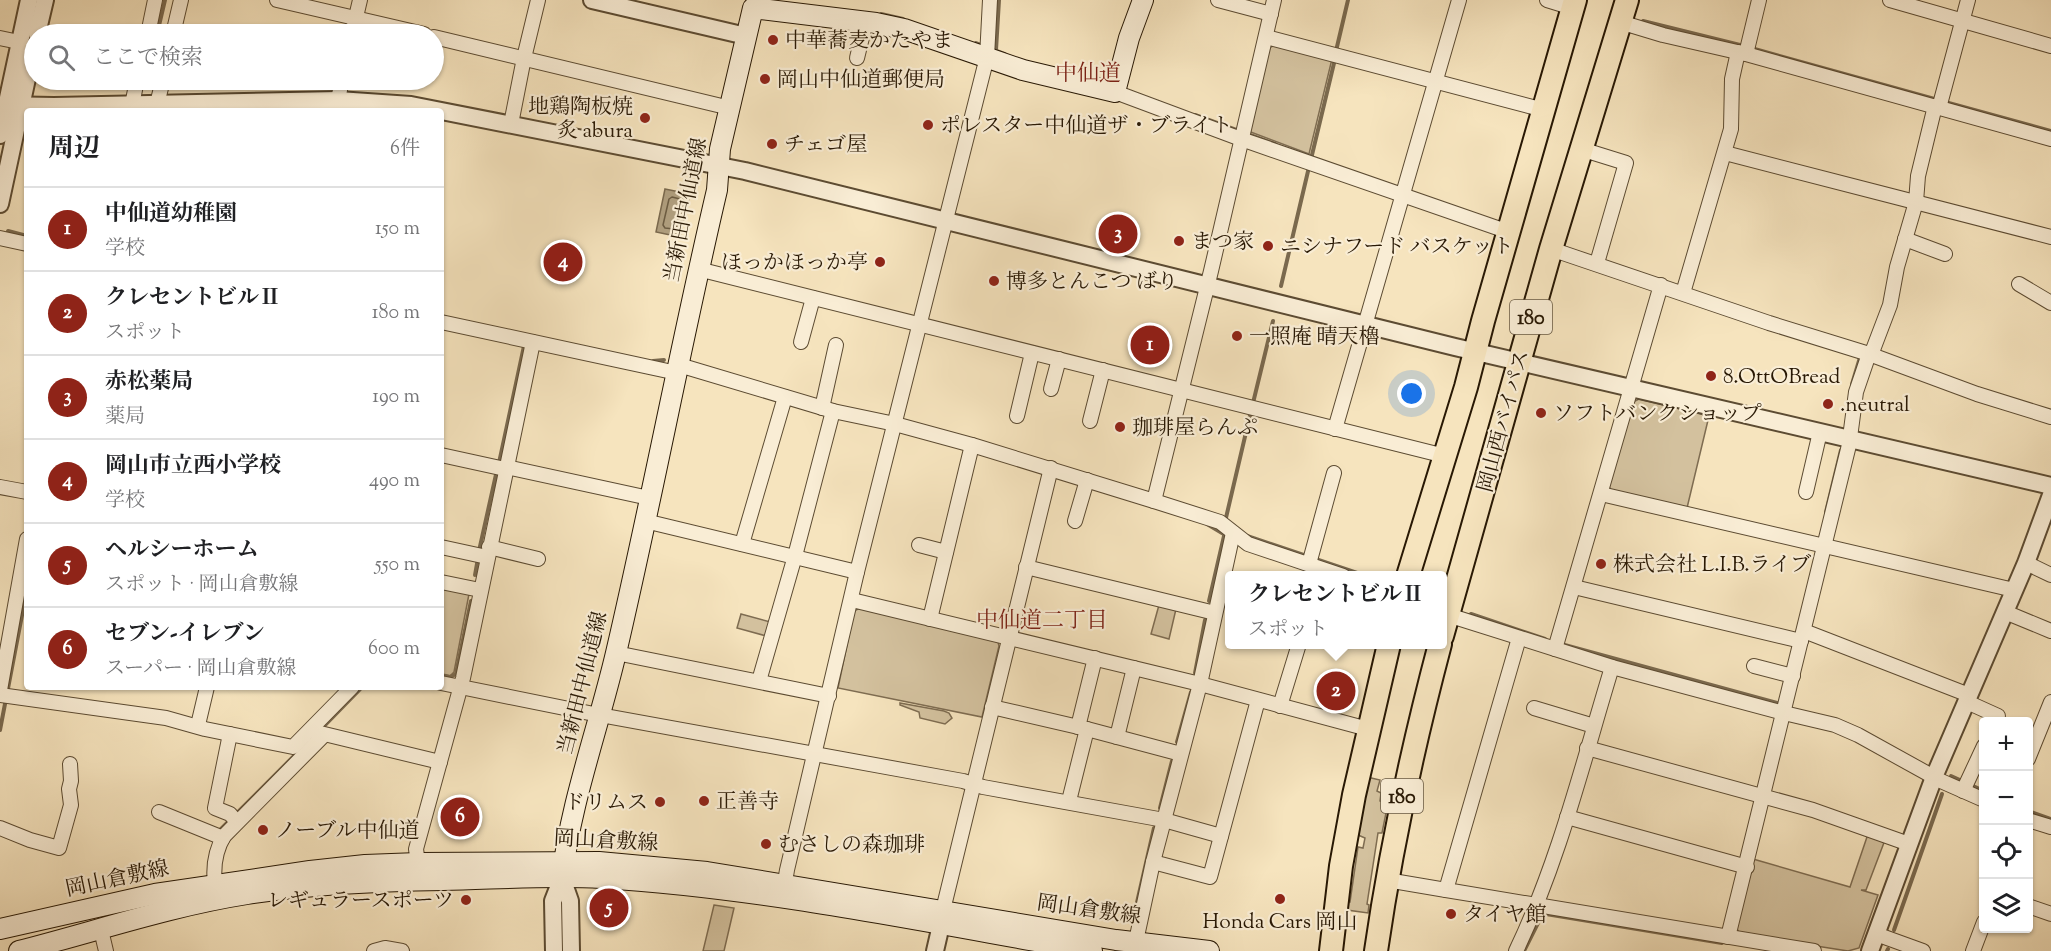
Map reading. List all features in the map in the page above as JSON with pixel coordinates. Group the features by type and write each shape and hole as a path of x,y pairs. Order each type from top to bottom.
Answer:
{"highway":[{"name":"岡山西バイパス","path":"1447,619 1551,249 1626,0"},
{"name":"180","path":"1410,571 1445,456 1574,4"},
{"name":"180","path":"1331,951 1341,866 1368,729 1388,649"},
{"name":"180","path":"1377,951 1387,880 1408,768 1439,649"}],"main road":[{"path":"1116,87 1143,0"},
{"name":"当新田中仙道線","path":"563,870 584,776 616,653 717,190 720,149 754,4 904,29 988,51 1023,70 1116,87"},
{"name":"岡山倉敷線","path":"0,929 96,906 215,884 365,866 418,863 563,870"},
{"name":"岡山倉敷線","path":"19,951 218,900 289,889 563,870 676,868 784,892 942,917 1135,946 1209,951"},
{"name":"岡山倉敷線","path":"942,917 1092,951"}],"street":[{"path":"28,24 29,0"},
{"path":"39,24 45,0"},
{"path":"150,24 155,0"},
{"path":"175,24 181,0"},
{"path":"277,0 382,24"},
{"path":"354,24 360,0"},
{"path":"511,124 538,0"},
{"path":"592,0 747,36"},
{"path":"784,892 857,572 988,51 990,0"},
{"path":"1154,501 1272,7 1218,0"},
{"path":"1335,429 1459,0"},
{"path":"1547,0 1574,4"},
{"path":"1684,290 1731,129 1732,79 1745,50 1759,0"},
{"path":"1890,0 2051,46"},
{"path":"1733,942 1747,867 1784,713 1789,675 1820,544 1851,438 1856,392 1868,352 1890,305 1897,267 1916,202 1918,176 1968,0"},
{"path":"857,58 866,21"},
{"path":"1620,22 1663,34 1745,50 1939,104 2051,139"},
{"path":"1266,37 1544,110"},
{"path":"0,38 24,43"},
{"path":"444,39 730,108"},
{"path":"0,135 24,54"},
{"path":"1116,87 1311,163 1404,192 1509,232"},
{"path":"126,107 133,90"},
{"path":"157,104 160,90"},
{"path":"338,100 340,90"},
{"path":"9,105 126,107 157,104 338,100 410,108"},
{"path":"0,204 9,105"},
{"path":"444,113 511,124 745,171 1520,363 2051,486"},
{"path":"1581,149 1626,163 1598,260"},
{"path":"1725,153 2051,237"},
{"path":"0,238 24,243"},
{"path":"1905,239 1945,254"},
{"path":"1551,249 1598,260 1661,285 1684,290 1868,352 1977,394 2051,417"},
{"path":"698,269 1445,456"},
{"path":"2019,284 2051,303"},
{"path":"1557,645 1661,285"},
{"path":"801,342 813,298"},
{"path":"444,323 678,369 827,410 895,424 972,445 1051,468 1085,483 1154,501 1227,528 1248,544 1331,571"},
{"path":"418,863 416,849 460,687 480,590 483,554 533,342"},
{"path":"759,681 795,556 827,410 836,345"},
{"path":"1017,416 1032,353"},
{"path":"1051,389 1059,359"},
{"path":"1090,421 1103,370"},
{"path":"742,544 785,397"},
{"path":"1806,492 1820,432"},
{"path":"930,620 972,445"},
{"path":"444,456 649,498"},
{"path":"935,951 973,783 1051,468"},
{"path":"1315,564 1334,472"},
{"path":"1075,521 1085,483"},
{"path":"0,487 24,491"},
{"path":"1601,494 2014,590"},
{"path":"1870,951 1934,777 2026,563 2051,495"},
{"path":"645,521 857,572"},
{"path":"1135,946 1153,862 1200,684 1215,613 1227,528"},
{"path":"919,545 946,552"},
{"path":"444,548 538,559"},
{"path":"2026,563 2051,575"},
{"path":"1026,567 1215,613"},
{"path":"24,572 4,694 166,718 293,747 317,733 440,762"},
{"path":"444,583 480,590"},
{"path":"1574,587 1799,638 1968,698 1998,717"},
{"path":"852,600 1200,684 1368,729"},
{"path":"2005,612 2051,631"},
{"path":"1447,626 1557,645 1612,667 1835,725 1858,735 1934,777 1965,786 1979,797"},
{"path":"1446,890 1520,638"},
{"path":"1280,706 1298,649"},
{"path":"616,653 829,696"},
{"path":"1069,801 1095,658"},
{"path":"1754,666 1789,675"},
{"path":"1516,951 1537,907 1612,667"},
{"path":"1117,737 1134,668"},
{"path":"444,684 601,715 1069,801 1164,820 1221,836"},
{"path":"198,725 206,690"},
{"path":"215,884 214,865 219,836 317,733 350,690"},
{"path":"1153,862 1210,877 1258,700"},
{"path":"2033,747 2051,702"},
{"path":"992,707 1181,754"},
{"path":"1534,708 1594,726"},
{"path":"230,734 215,808 234,818"},
{"path":"1587,748 1813,810 1909,844"},
{"path":"1965,786 1979,755"},
{"path":"0,828 59,848 71,805 70,764"},
{"path":"159,812 219,836"},
{"path":"1567,817 1747,867"},
{"path":"2033,822 2051,827"},
{"path":"554,951 553,901 563,870"},
{"path":"563,870 570,901 571,951"},
{"path":"1387,880 1733,942 1814,951"},
{"path":"2033,908 2051,914"},
{"path":"101,930 106,951"},
{"path":"1973,951 1979,933"},
{"path":"1876,934 1923,951"},
{"path":"375,951 385,948 402,951"}],"shaded area":[{"path":"1275,45 1332,59 1309,154 1248,131 1267,49"},
{"path":"1639,399 1709,416 1687,508 1611,490 1608,485 1631,403"},
{"path":"444,589 469,594 454,672 450,676 444,675"},
{"path":"1159,605 1176,609 1169,639 1151,634"},
{"path":"860,608 998,642 999,646 982,717 838,688 854,611"},
{"path":"741,614 774,623 770,637 737,628"},
{"path":"900,703 944,711 952,718 945,724 920,718 919,712 900,705"},
{"path":"1367,777 1380,780 1377,791 1381,793 1380,801 1388,803 1382,833 1378,833 1367,904 1369,905 1368,913 1347,910 1358,847 1363,848 1365,838 1358,835"},
{"path":"1868,834 1885,840 1866,890 1861,890 1878,895 1859,948 1848,951 1740,934 1736,927 1753,859 1850,887"},
{"path":"714,905 734,908 724,951 703,951"}],"water":[{"path":"665,189 690,194 680,237 656,232"}],"waterway":[{"path":"159,24 165,0"},
{"path":"996,50 999,0"},
{"path":"1336,51 1348,0"},
{"path":"881,14 903,19"},
{"path":"1643,21 1744,46"},
{"path":"976,43 1005,54"},
{"path":"1751,48 1938,100"},
{"path":"1311,159 1335,59"},
{"path":"1945,102 2051,131"},
{"path":"1195,115 1275,144"},
{"path":"1281,286 1309,167"},
{"path":"8,231 24,235"},
{"path":"1253,403 1273,321"},
{"path":"499,463 524,346"},
{"path":"1852,384 1861,354"},
{"path":"653,361 664,360"},
{"path":"1225,522 1251,411"},
{"path":"1826,512 1841,450"},
{"path":"479,551 497,470"},
{"path":"1207,524 1222,533"},
{"path":"1209,601 1224,536 1223,529"},
{"path":"1247,536 1351,571"},
{"path":"475,575 478,558"},
{"path":"444,676 450,677 456,674 471,601"},
{"path":"0,730 24,605"},
{"path":"1471,614 1545,639"},
{"path":"1195,673 1205,620"},
{"path":"1561,644 1777,703"},
{"path":"323,727 359,690"},
{"path":"1177,742 1191,692"},
{"path":"218,832 299,751"},
{"path":"1160,808 1172,761"},
{"path":"1951,776 1979,789"},
{"path":"1894,930 1942,794"},
{"path":"2033,813 2051,819"},
{"path":"1133,920 1154,828"},
{"path":"1524,951 1541,917 1546,914 1722,943"}],"place":[{"name":"中華蕎麦かたやま","path":"773,40"},
{"name":"岡山中仙道郵便局","path":"765,79"},
{"name":"地鶏陶板焼 炙 abura","path":"645,118"},
{"name":"ポレスター中仙道ザ・ブライト","path":"928,125"},
{"name":"チェゴ屋","path":"772,144"},
{"name":"赤松薬局","path":"1118,234"},
{"name":"まつ家","path":"1179,241"},
{"name":"ニシナフード バスケット","path":"1268,246"},
{"name":"岡山市立西小学校","path":"563,262"},
{"name":"ほっかほっか亭","path":"880,262"},
{"name":"博多とんこつ ばり","path":"994,281"},
{"name":"一照庵 晴天櫓","path":"1237,336"},
{"name":"中仙道幼稚園","path":"1150,345"},
{"name":"8.OttOBread","path":"1711,376"},
{"name":".neutral","path":"1828,404"},
{"name":"ソフトバンクショップ","path":"1541,413"},
{"name":"珈琲屋らんぷ","path":"1120,427"},
{"name":"株式会社 L.I.B.ライブ","path":"1601,564"},
{"name":"クレセントビルⅡ","path":"1336,691"},
{"name":"正善寺","path":"704,801"},
{"name":"ドリムス","path":"660,802"},
{"name":"セブン-イレブン","path":"460,817"},
{"name":"ノーブル中仙道","path":"263,830"},
{"name":"むさしの森珈琲","path":"766,844"},
{"name":"Honda Cars 岡山","path":"1280,899"},
{"name":"レギュラースポーツ","path":"466,900"},
{"name":"ヘルシーホーム","path":"609,908"},
{"name":"タイヤ館","path":"1451,914"}],"district":[{"name":"中仙道","path":"1088,72"},
{"name":"中仙道二丁目","path":"1042,619"}]}
